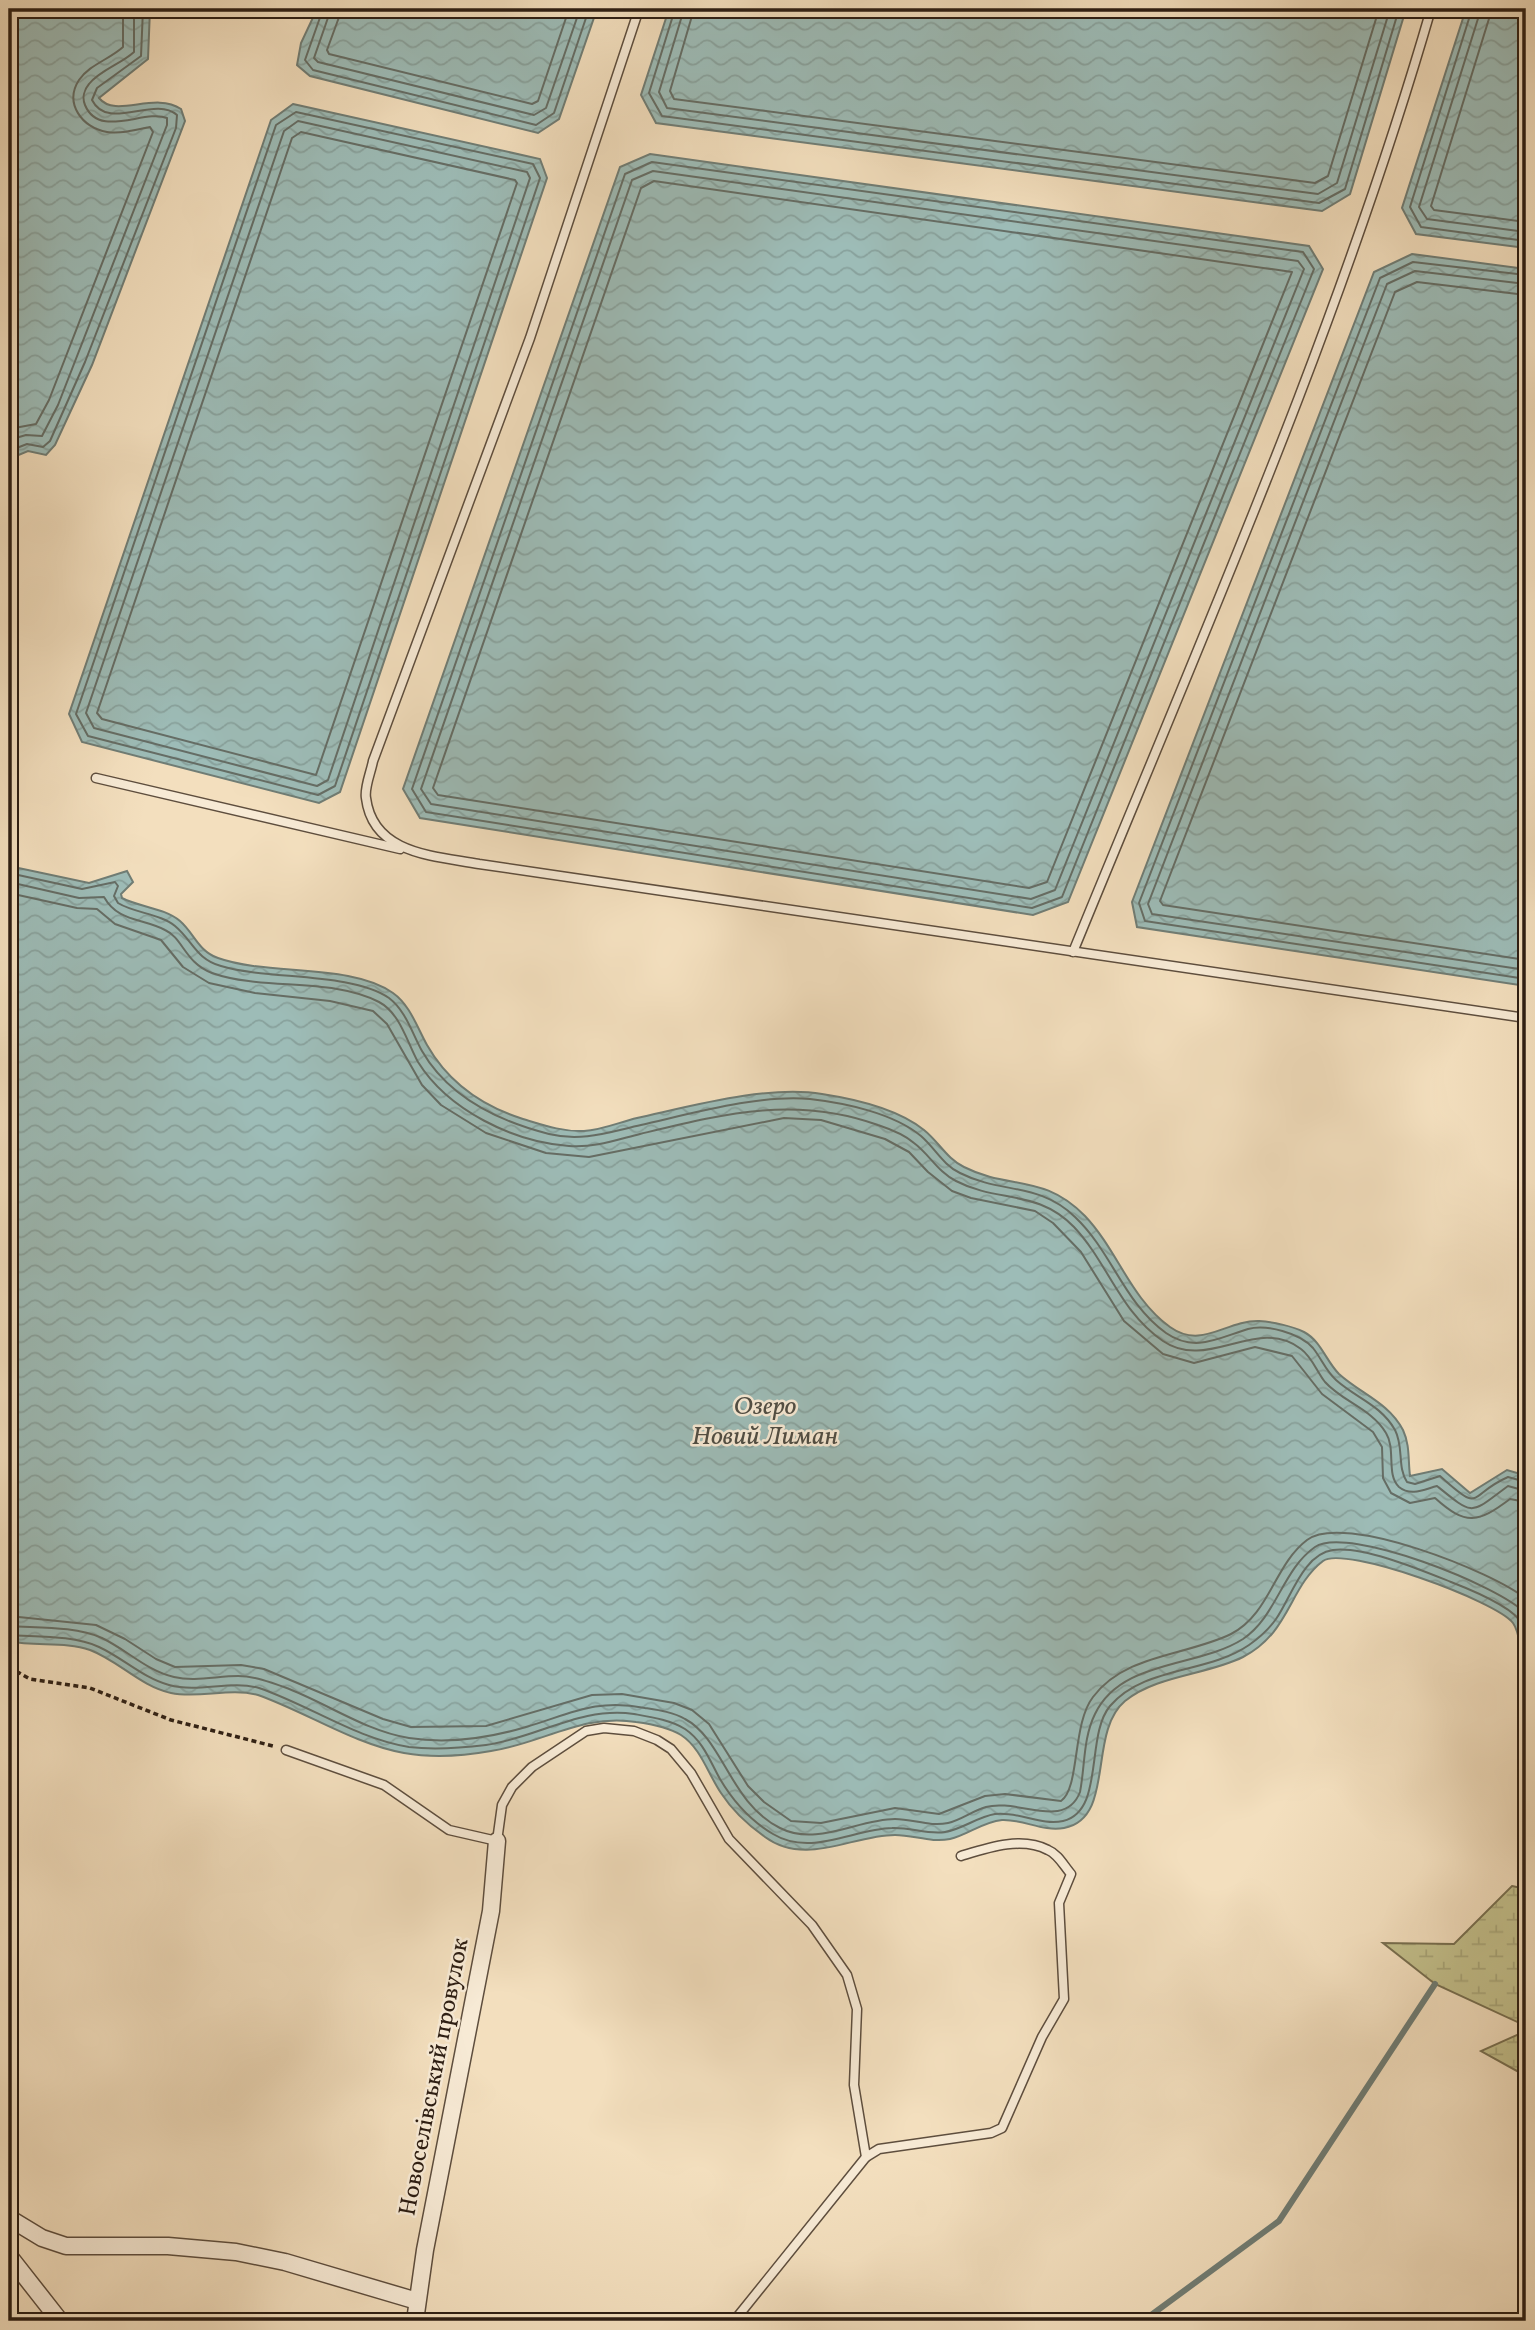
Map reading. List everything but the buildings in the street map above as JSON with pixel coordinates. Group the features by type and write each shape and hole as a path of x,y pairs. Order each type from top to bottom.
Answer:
{"street":[{"name":"Новоселівський провулок","path":"415,2321 491,1911 497,1841"},
{"path":"9,2218 42,2238 66,2246 156,2245 236,2252 296,2265 417,2301"},
{"path":"9,2256 60,2321"}],"lane":[{"path":"401,849 376,825 365,797 373,761 530,338 639,9"},
{"path":"1073,952 1273,463 1396,129 1431,9"},
{"path":"96,778 401,849 480,864 1526,1018"},
{"path":"286,1750 384,1785 449,1830 497,1841 502,1805 512,1787 540,1761 586,1731 604,1728 634,1731 671,1749 691,1773 729,1839 812,1925 846,1975 857,2009 854,2085 866,2157"},
{"path":"734,2321 866,2157 879,2149 991,2133 1002,2128 1042,2037 1064,1998 1059,1903 1071,1874 1054,1854 1041,1847 999,1845 961,1856"}],"path":[{"path":"9,1667 30,1679 90,1688 171,1720 286,1750"}],"green space":[{"path":"1512,1886 1526,1889 1526,2026 1435,1984 1383,1943 1454,1944"},
{"path":"1526,2031 1526,2076 1481,2051"}],"water":[{"path":"9,9 150,9 148,59 99,98 106,104 115,106 170,104 181,109 185,121 92,365 55,445 46,455 28,451 9,459"},
{"path":"317,9 597,9 559,119 538,133 310,76 297,65 301,43"},
{"path":"669,9 1406,9 1350,194 1322,211 656,123 641,95"},
{"path":"1466,9 1526,9 1526,248 1416,234 1402,208"},
{"path":"293,104 540,159 547,178 340,792 319,803 82,742 69,714 271,120"},
{"path":"650,154 1309,246 1323,269 1068,902 1033,915 420,818 403,789 620,167"},
{"path":"1412,254 1526,269 1526,986 1137,927 1132,902 1374,272"},
{"name":"Озеро Новий Лиман","path":"9,866 89,883 127,871 133,882 121,894 122,898 174,917 211,955 261,967 355,977 375,984 399,998 413,1017 435,1058 456,1081 480,1100 523,1119 561,1129 584,1131 754,1094 822,1094 862,1102 902,1116 924,1130 953,1160 980,1174 1055,1193 1085,1216 1107,1244 1144,1302 1170,1327 1193,1336 1259,1321 1288,1326 1310,1336 1339,1374 1382,1405 1397,1420 1407,1441 1410,1476 1442,1469 1470,1493 1507,1470 1524,1475 1526,1700 1516,1630 1513,1623 1501,1613 1451,1589 1420,1578 1359,1561 1337,1558 1323,1561 1312,1572 1271,1636 1259,1647 1229,1663 1152,1686 1125,1701 1114,1715 1107,1733 1096,1792 1090,1808 1080,1821 1056,1829 1002,1820 950,1839 879,1836 813,1850 781,1846 765,1837 725,1799 688,1740 659,1726 617,1720 598,1722 491,1751 447,1756 415,1755 367,1743 258,1695 236,1692 193,1695 171,1693 149,1685 111,1660 90,1650 9,1641"}],"waterway":[{"path":"1143,2321 1279,2221 1435,1984"}]}
